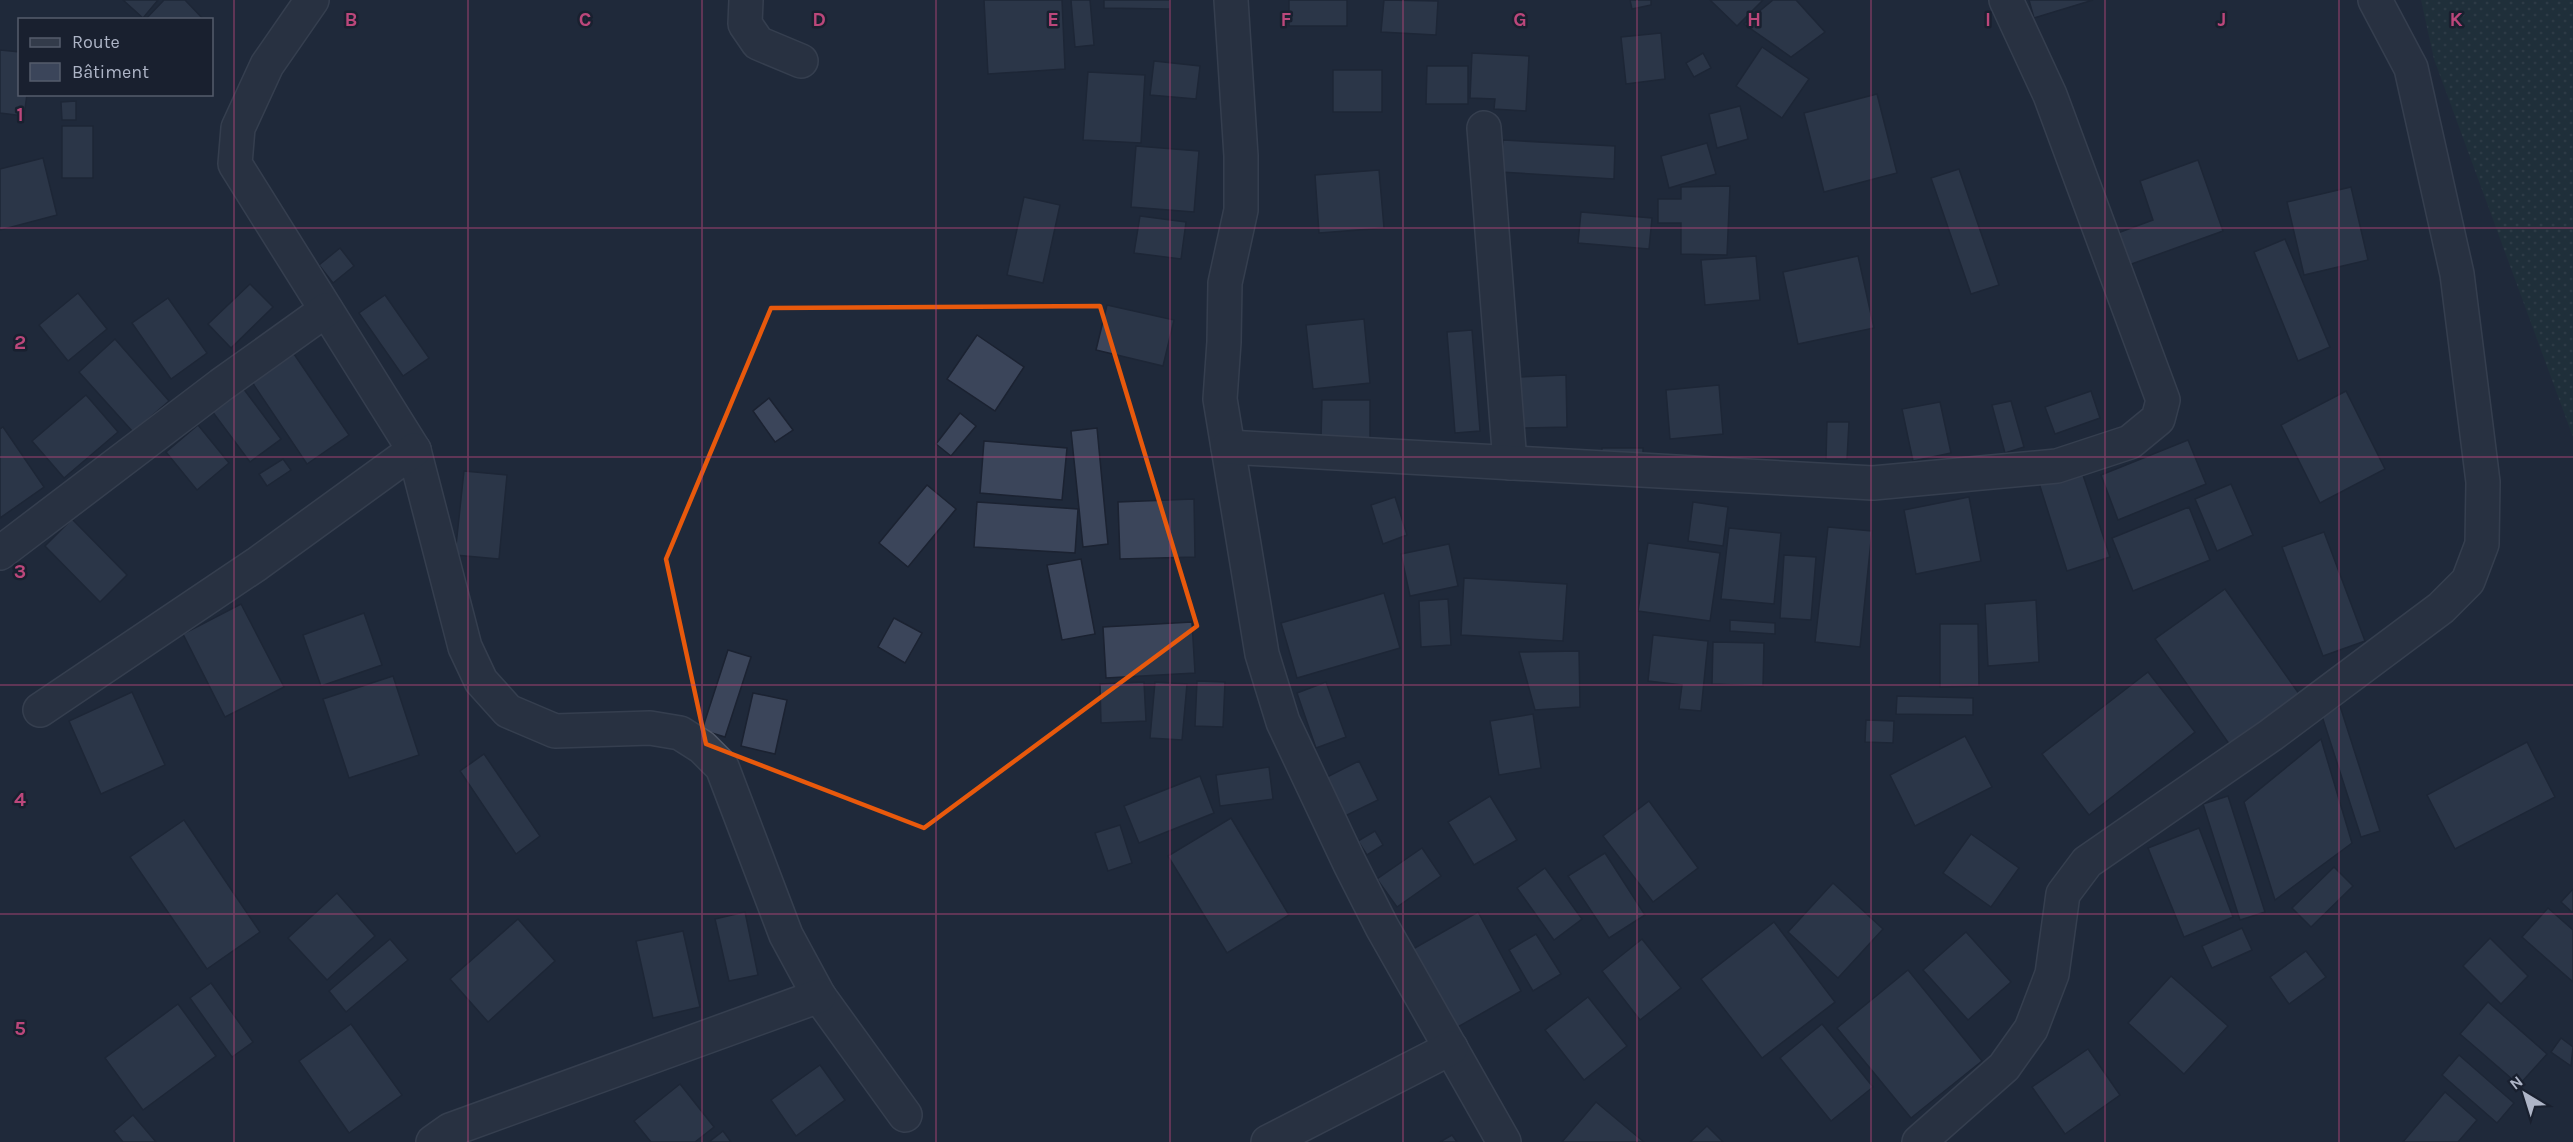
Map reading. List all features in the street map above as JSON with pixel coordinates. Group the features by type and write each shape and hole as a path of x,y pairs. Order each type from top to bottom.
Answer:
{"street":[{"path":"312,0 267,65 237,128 235,164 414,450 465,647 481,681 508,711 555,731 650,728 680,733 702,747 722,767 786,935 819,996 905,1115"},
{"path":"746,0 745,24 758,43 801,61"},
{"path":"1231,0 1241,167 1241,210 1225,283 1220,399 1262,654 1283,722 1382,927 1504,1142"},
{"path":"1228,447 1873,483 2057,466 2130,442 2158,419 2163,400 2050,95 2006,0"},
{"path":"1919,1142 2004,1067 2031,1029 2052,975 2062,894 2087,862 2271,735 2441,608 2468,580 2482,544 2483,482 2457,273 2411,68 2375,0"},
{"path":"1484,128 1510,463"},
{"path":"0,553 221,385 326,310"},
{"path":"40,710 257,564 414,450"},
{"path":"433,1142 450,1130 819,996"},
{"path":"1268,1142 1450,1048"}],"highlighted area":[{"path":"1100,306 1197,626 924,828 706,744 666,559 771,308"}],"green space":[{"path":"2421,0 2573,0 2573,437 2434,59"}],"building":[{"path":"123,0 158,0 143,18"},
{"path":"164,0 185,0 202,18 147,18"},
{"path":"984,0 1062,0 1065,69 988,74"},
{"path":"1071,0 1090,0 1094,45 1075,47"},
{"path":"1104,0 1170,0 1170,9 1104,8"},
{"path":"1289,0 1347,0 1347,26 1289,26"},
{"path":"1384,0 1438,1 1436,35 1381,32"},
{"path":"1630,0 1651,0 1651,5 1632,9"},
{"path":"1710,0 1763,0 1737,26"},
{"path":"1773,0 1796,0 1825,32 1791,57 1744,24"},
{"path":"2029,0 2093,0 2034,18"},
{"path":"1661,33 1665,79 1626,84 1621,37"},
{"path":"1762,47 1809,79 1782,118 1736,86"},
{"path":"0,50 18,52 18,96 27,96 24,116 0,113"},
{"path":"1472,53 1529,56 1526,111 1494,109 1495,99 1470,98"},
{"path":"1703,53 1711,68 1694,77 1686,63"},
{"path":"1154,61 1200,66 1196,99 1150,95"},
{"path":"1427,66 1468,66 1468,104 1426,104"},
{"path":"1333,70 1382,70 1382,112 1333,112"},
{"path":"1088,72 1145,75 1141,143 1083,140"},
{"path":"1877,94 1897,173 1824,192 1804,113"},
{"path":"76,101 76,120 62,120 61,102"},
{"path":"1740,106 1748,139 1717,148 1709,114"},
{"path":"62,126 93,126 93,178 62,178"},
{"path":"1503,140 1615,146 1614,179 1500,172"},
{"path":"1707,143 1716,174 1669,188 1661,156"},
{"path":"1136,146 1199,151 1194,212 1131,207"},
{"path":"43,158 57,215 0,230 0,169"},
{"path":"2198,160 2223,231 2126,266 2115,234 2153,220 2140,181"},
{"path":"1959,169 1999,285 1971,294 1931,178"},
{"path":"1379,170 1384,228 1319,233 1315,175"},
{"path":"1730,186 1727,255 1681,254 1681,223 1658,223 1658,199 1681,199 1681,187"},
{"path":"2351,187 2368,260 2304,275 2287,202"},
{"path":"1024,197 1060,205 1043,283 1007,275"},
{"path":"1581,212 1652,218 1649,249 1578,243"},
{"path":"1140,216 1186,222 1181,259 1134,253"},
{"path":"2285,239 2330,347 2298,361 2254,252"},
{"path":"340,248 354,266 333,283 319,265"},
{"path":"1756,256 1760,300 1705,305 1701,260"},
{"path":"1858,256 1874,328 1798,344 1783,272"},
{"path":"250,284 273,307 231,348 208,324"},
{"path":"78,293 107,329 68,361 39,325"},
{"path":"385,295 429,358 403,376 359,313"},
{"path":"168,298 207,353 171,379 132,323"},
{"path":"1107,305 1174,320 1163,366 1096,350"},
{"path":"1364,319 1370,383 1313,389 1306,325"},
{"path":"1472,330 1480,431 1455,433 1447,332"},
{"path":"977,335 1024,367 995,411 947,379"},
{"path":"115,339 169,401 133,432 79,372"},
{"path":"294,354 349,435 307,464 252,382"},
{"path":"1566,375 1567,427 1518,428 1517,377"},
{"path":"237,380 281,439 250,462 206,403"},
{"path":"1719,385 1723,434 1670,439 1666,390"},
{"path":"2091,391 2100,418 2055,434 2045,407"},
{"path":"2346,391 2385,469 2320,503 2281,425"},
{"path":"86,395 118,432 64,478 32,441"},
{"path":"769,398 793,430 775,442 753,411"},
{"path":"1322,400 1370,400 1370,438 1321,439"},
{"path":"2011,401 2024,447 2005,453 1992,405"},
{"path":"1940,402 1951,453 1913,461 1902,409"},
{"path":"960,413 976,426 951,456 936,444"},
{"path":"1827,422 1849,422 1847,459 1826,459"},
{"path":"198,425 229,463 197,490 166,452"},
{"path":"3,427 44,487 0,518 0,429"},
{"path":"1097,428 1108,544 1083,547 1071,431"},
{"path":"2188,440 2206,484 2118,520 2101,475"},
{"path":"984,441 1067,448 1062,500 980,493"},
{"path":"1602,448 1643,448 1643,465 1601,465"},
{"path":"283,459 291,470 267,486 259,474"},
{"path":"2081,469 2110,557 2067,571 2039,483"},
{"path":"464,471 507,475 499,559 455,555"},
{"path":"2231,484 2253,535 2217,551 2195,499"},
{"path":"927,485 956,509 908,567 879,543"},
{"path":"1395,497 1407,535 1383,544 1371,505"},
{"path":"1969,497 1981,561 1916,574 1904,510"},
{"path":"1194,499 1195,557 1120,559 1118,502"},
{"path":"977,502 1078,509 1075,553 974,547"},
{"path":"1693,502 1728,507 1723,546 1688,541"},
{"path":"2189,507 2210,560 2133,591 2112,538"},
{"path":"72,519 127,575 100,602 45,546"},
{"path":"1828,527 1872,531 1860,647 1815,642"},
{"path":"1729,528 1781,533 1774,604 1721,599"},
{"path":"2324,532 2365,641 2323,656 2282,547"},
{"path":"1648,543 1720,553 1710,621 1638,611"},
{"path":"1449,544 1458,586 1410,596 1401,554"},
{"path":"1784,555 1816,557 1811,620 1780,618"},
{"path":"1081,559 1095,634 1062,640 1047,565"},
{"path":"1464,578 1567,584 1563,641 1461,635"},
{"path":"2225,589 2302,698 2232,748 2155,639"},
{"path":"1384,593 1400,648 1297,678 1281,623"},
{"path":"1448,599 1451,645 1421,647 1419,601"},
{"path":"2036,600 2039,662 1988,666 1985,604"},
{"path":"241,604 284,687 225,717 183,634"},
{"path":"364,613 382,665 321,686 303,635"},
{"path":"894,618 922,633 905,663 878,647"},
{"path":"1730,620 1775,623 1775,634 1730,631"},
{"path":"1192,622 1195,673 1106,678 1103,627"},
{"path":"1940,624 1978,624 1979,686 1940,687"},
{"path":"1653,635 1708,641 1701,711 1679,709 1682,685 1648,681"},
{"path":"1713,642 1764,643 1763,686 1712,684"},
{"path":"728,650 751,657 725,737 702,730"},
{"path":"1579,651 1580,707 1535,710 1519,652"},
{"path":"2148,672 2195,732 2089,815 2042,754"},
{"path":"393,676 419,755 349,778 323,699"},
{"path":"1197,681 1225,682 1223,727 1195,726"},
{"path":"1144,682 1146,721 1101,723 1100,684"},
{"path":"1155,682 1187,684 1182,740 1150,738"},
{"path":"1326,682 1346,737 1316,748 1297,693"},
{"path":"132,692 165,765 101,794 69,721"},
{"path":"753,693 787,700 775,754 741,746"},
{"path":"1897,696 1973,698 1973,715 1896,714"},
{"path":"2340,706 2380,831 2361,837 2321,713"},
{"path":"1533,714 1541,768 1499,775 1490,721"},
{"path":"1866,720 1894,721 1893,743 1865,742"},
{"path":"1965,736 1992,787 1915,826 1890,775"},
{"path":"2321,739 2352,843 2275,900 2244,802"},
{"path":"2527,742 2555,797 2455,849 2427,795"},
{"path":"484,754 540,836 516,854 460,771"},
{"path":"1359,761 1378,800 1345,816 1325,778"},
{"path":"1269,767 1273,799 1220,806 1216,775"},
{"path":"1200,776 1214,813 1139,843 1124,806"},
{"path":"1490,796 1517,840 1474,865 1448,822"},
{"path":"2228,796 2265,912 2240,920 2203,804"},
{"path":"1649,801 1698,868 1653,902 1603,836"},
{"path":"1231,818 1289,915 1227,953 1168,856"},
{"path":"184,820 260,932 207,969 130,857"},
{"path":"1120,825 1132,863 1108,871 1095,833"},
{"path":"2199,828 2233,917 2184,937 2148,848"},
{"path":"1375,831 1383,845 1367,855 1358,841"},
{"path":"1971,834 2019,868 1991,907 1943,873"},
{"path":"1422,848 1441,876 1397,907 1377,879"},
{"path":"1605,853 1645,915 1609,938 1568,876"},
{"path":"2334,867 2353,886 2311,927 2292,908"},
{"path":"1545,868 1582,919 1554,940 1517,888"},
{"path":"1833,883 1883,929 1838,978 1788,932"},
{"path":"2573,889 2573,913 2561,902"},
{"path":"337,893 375,936 327,980 288,938"},
{"path":"2548,908 2573,930 2573,982 2522,937"},
{"path":"745,912 758,975 729,981 715,919"},
{"path":"1478,912 1521,991 1449,1032 1406,953"},
{"path":"518,919 555,961 488,1022 450,979"},
{"path":"1774,922 1835,1002 1762,1058 1701,979"},
{"path":"2242,928 2252,950 2212,968 2202,946"},
{"path":"683,931 700,1007 653,1018 636,941"},
{"path":"1966,932 2011,982 1968,1020 1923,970"},
{"path":"1536,934 1561,974 1533,991 1509,950"},
{"path":"2490,938 2528,976 2501,1004 2463,966"},
{"path":"390,939 408,960 346,1012 329,991"},
{"path":"1642,939 1681,988 1640,1020 1602,971"},
{"path":"2306,951 2326,977 2289,1004 2270,977"},
{"path":"1908,970 1982,1061 1911,1118 1837,1028"},
{"path":"2171,976 2228,1026 2184,1074 2128,1023"},
{"path":"211,983 253,1042 232,1057 190,998"},
{"path":"1588,997 1627,1046 1584,1080 1545,1030"},
{"path":"2488,1002 2547,1054 2519,1085 2460,1034"},
{"path":"178,1004 216,1056 143,1110 105,1058"},
{"path":"351,1024 402,1095 349,1133 299,1061"},
{"path":"1822,1024 1873,1087 1831,1121 1780,1058"},
{"path":"2561,1038 2573,1047 2571,1066 2551,1052"},
{"path":"2088,1049 2120,1095 2065,1134 2032,1087"},
{"path":"2459,1055 2514,1103 2497,1123 2442,1075"},
{"path":"820,1065 845,1100 796,1136 771,1100"},
{"path":"680,1084 714,1127 695,1142 651,1142 634,1121"},
{"path":"2445,1092 2477,1120 2458,1142 2403,1142"},
{"path":"1596,1102 1644,1142 1562,1142"},
{"path":"133,1115 156,1142 123,1142 114,1131"},
{"path":"1707,1126 1723,1142 1690,1142"},
{"path":"723,1131 731,1142 709,1142"},
{"path":"1452,1135 1457,1142 1440,1142"}]}
